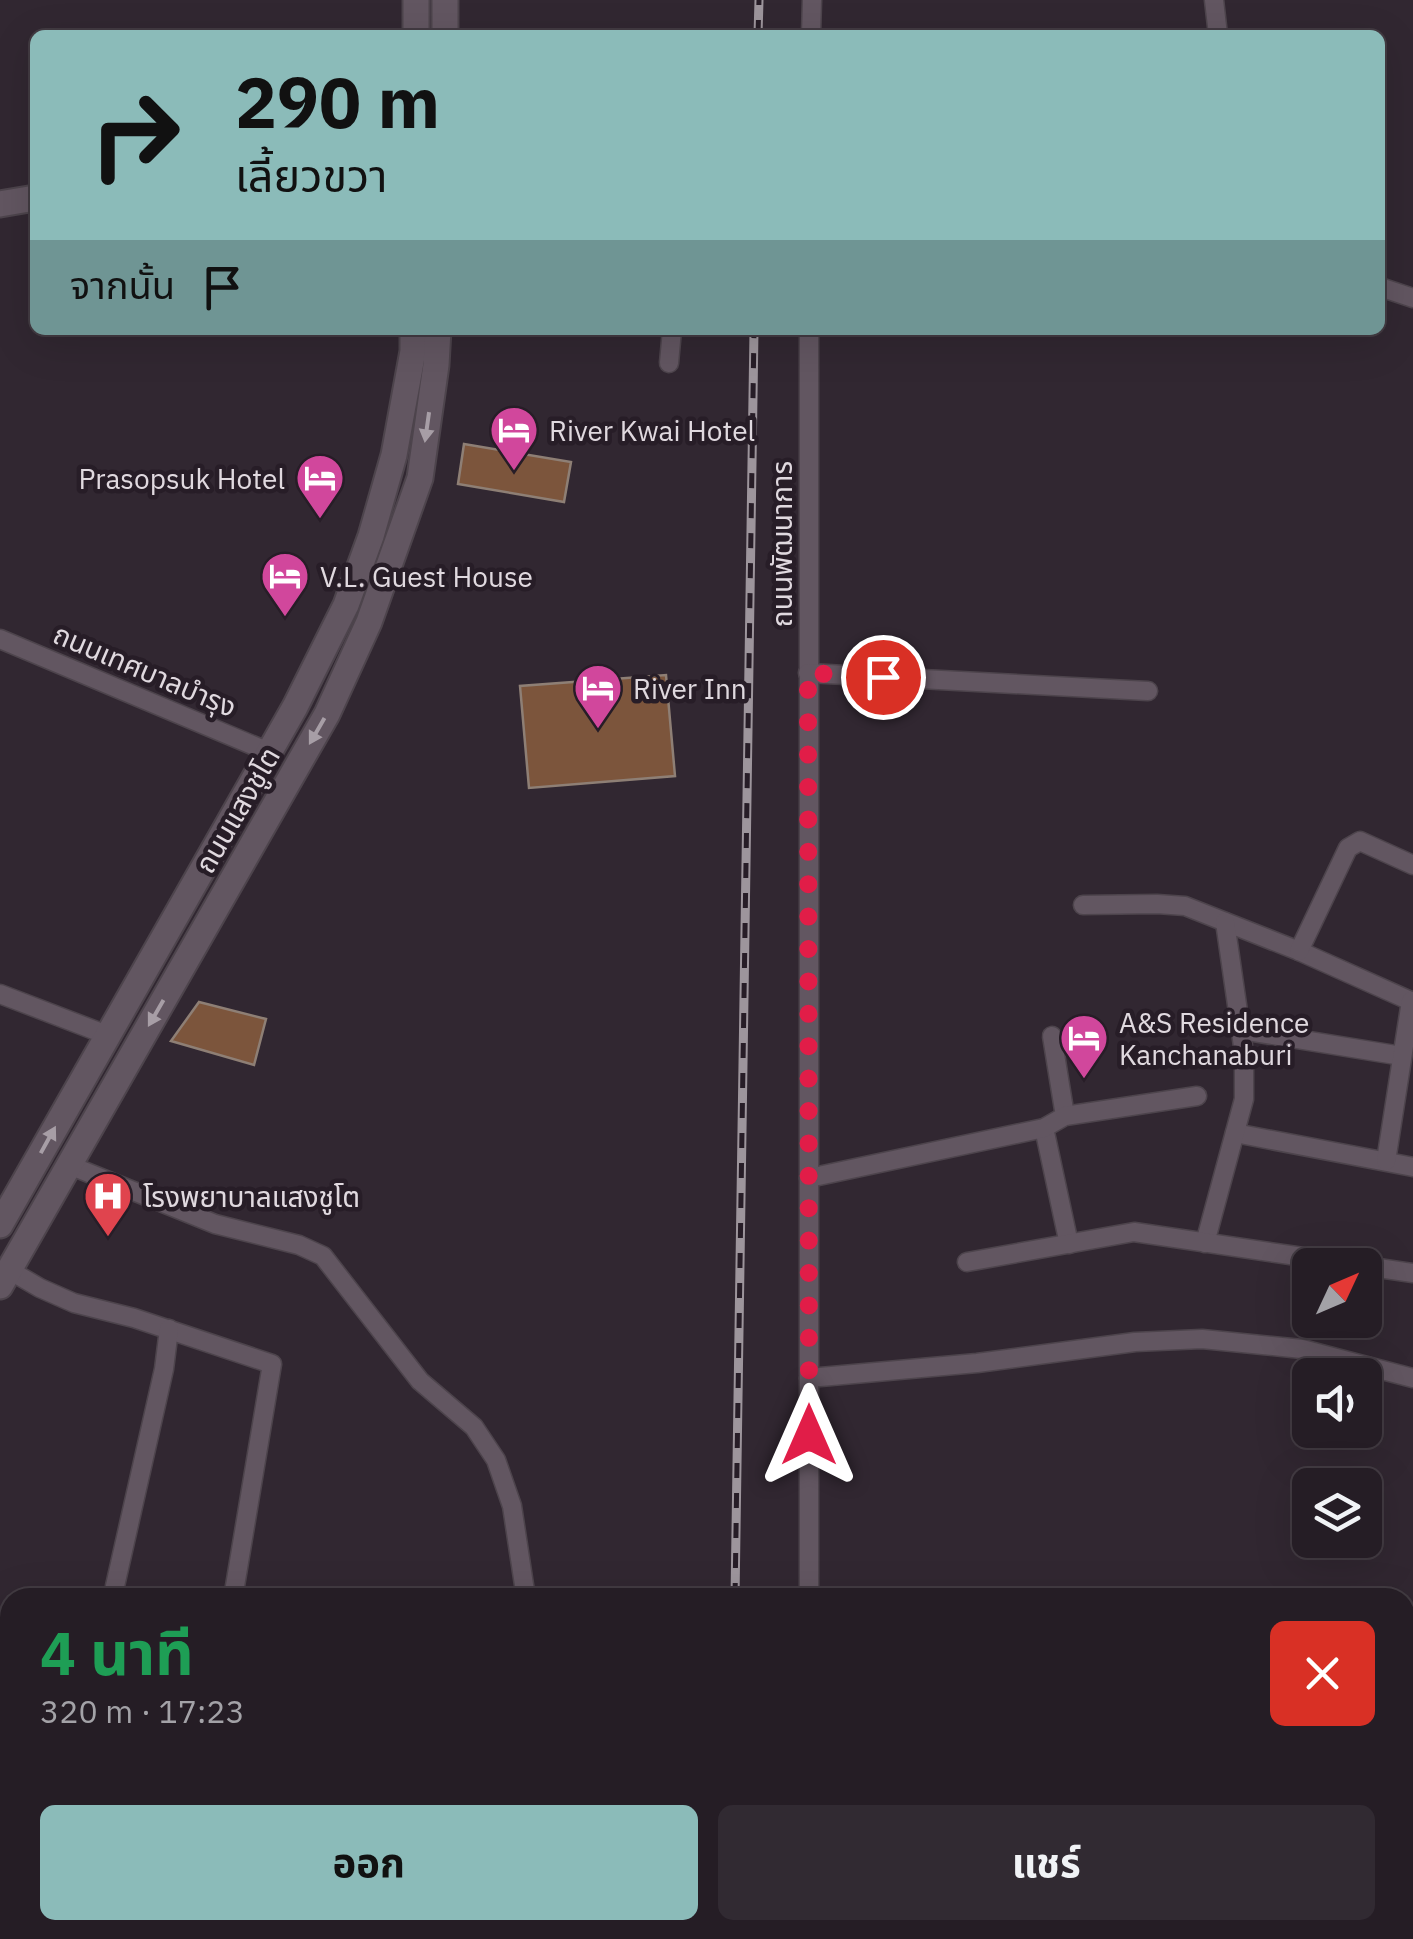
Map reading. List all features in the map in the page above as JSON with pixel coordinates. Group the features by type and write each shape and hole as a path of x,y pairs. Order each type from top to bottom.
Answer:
{"main road":[{"path":"416,0 416,30"},
{"path":"445,0 445,30"},
{"path":"0,204 30,199"},
{"name":"ถนนแสงชูโต","path":"0,1224 295,707 346,606 372,536 394,455 413,335"},
{"name":"ถนนแสงชูโต","path":"5,1278 327,714 369,622 420,478 438,335"},
{"path":"372,536 398,546"}],"street":[{"path":"811,30 812,0"},
{"path":"1214,0 1217,30"},
{"path":"1385,288 1413,298"},
{"path":"669,364 672,335"},
{"name":"ถนนพัฒนาการ","path":"809,335 809,1588"},
{"name":"ถนนเทศบาลบำรุง","path":"0,639 269,752"},
{"path":"808,673 1148,691"},
{"path":"1299,951 1348,848 1360,841 1413,865"},
{"path":"1083,905 1184,906 1299,951 1412,1002 1386,1161"},
{"path":"1205,1242 1244,1099 1244,1053 1225,922"},
{"path":"0,994 107,1035"},
{"path":"1241,1030 1402,1056"},
{"path":"1052,1036 1065,1116"},
{"path":"808,1178 1044,1128 1065,1116 1196,1096"},
{"path":"1044,1128 1069,1244"},
{"path":"1234,1133 1413,1167"},
{"path":"69,1165 215,1224 300,1244 323,1256 420,1382 474,1427 496,1460 512,1506 524,1588"},
{"path":"967,1262 1134,1232 1292,1255"},
{"path":"1382,1269 1413,1273"},
{"path":"5,1278 272,1364 235,1588"},
{"path":"115,1588 164,1368 168,1329"},
{"path":"809,1378 977,1363 1135,1342 1202,1339 1302,1349 1413,1378"}],"building":[{"name":"River Kwai Hotel","path":"464,444 571,462 564,502 458,484"},
{"name":"River Inn","path":"666,675 675,776 529,788 520,686"},
{"path":"199,1002 266,1019 254,1065 171,1041"}],"railway":[{"path":"758,30 759,0"},
{"path":"735,1588 754,335"}],"place":[{"name":"River Kwai Hotel","path":"514,472"},
{"name":"Prasopsuk Hotel","path":"320,520"},
{"name":"V.L. Guest House","path":"285,618"},
{"name":"River Inn","path":"598,730"},
{"name":"A&S Residence Kanchanaburi","path":"1084,1080"},
{"name":"โรงพยาบาลแสงชูโต","path":"108,1238"}],"route":[{"path":"809,1435 808,673 883,677"}]}
